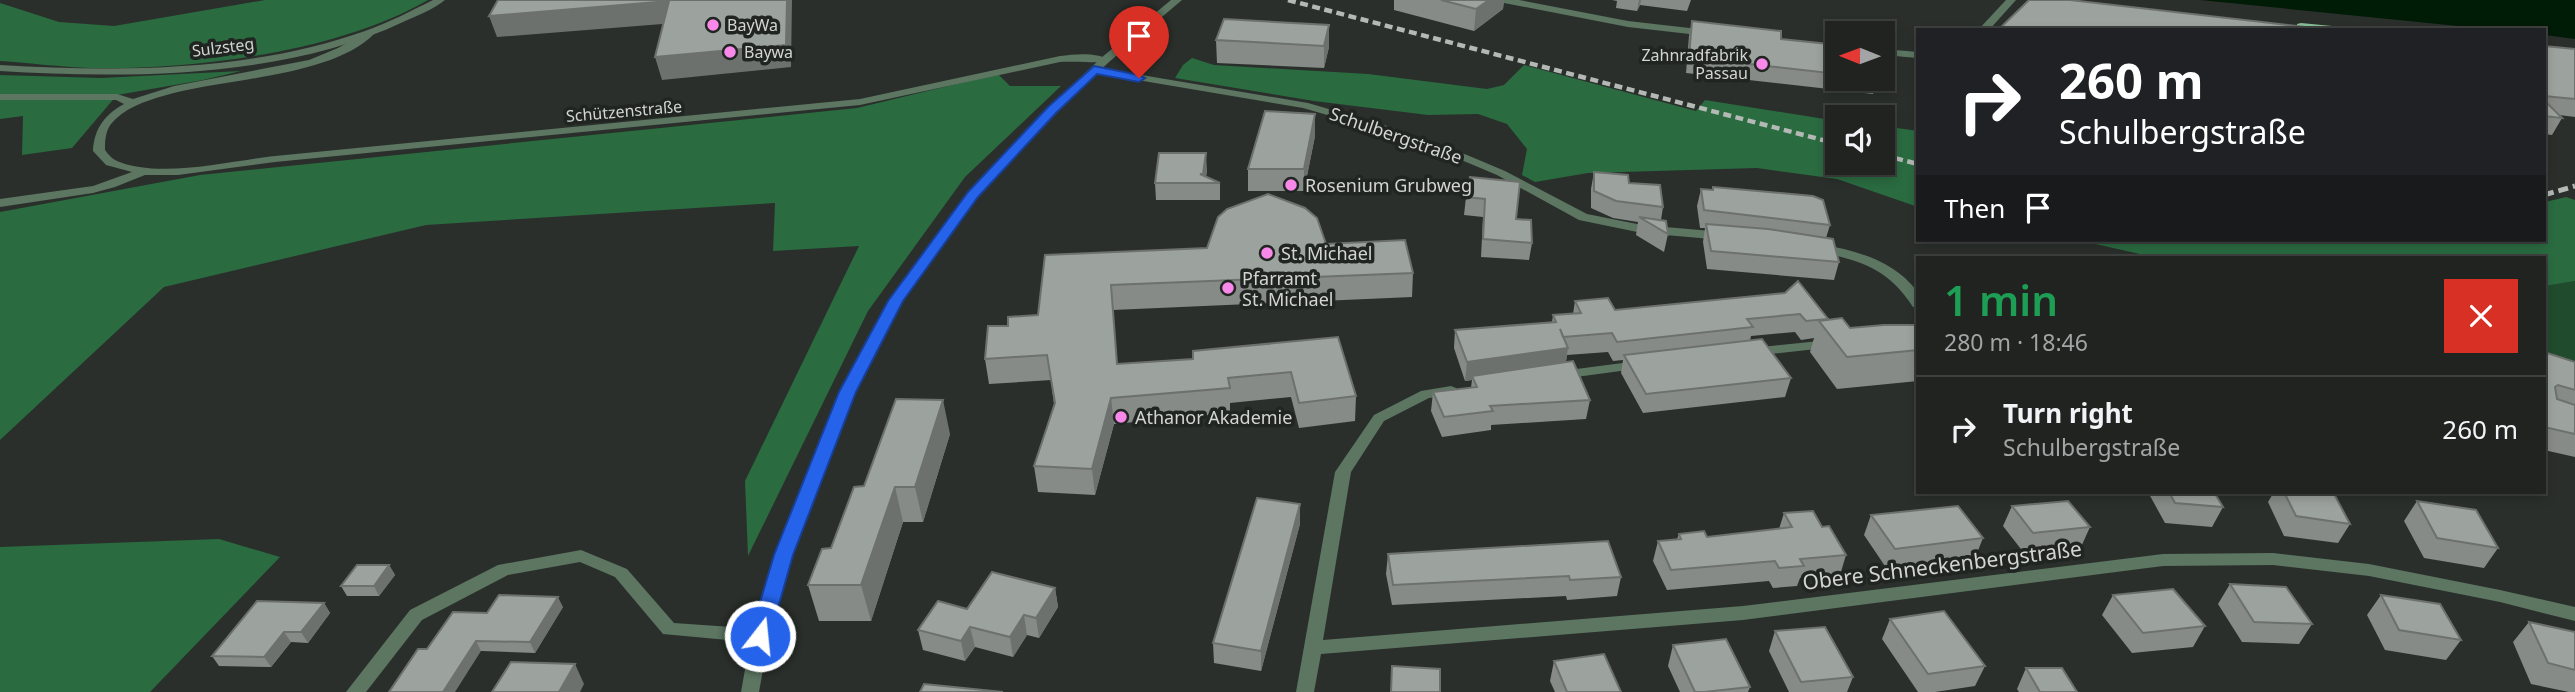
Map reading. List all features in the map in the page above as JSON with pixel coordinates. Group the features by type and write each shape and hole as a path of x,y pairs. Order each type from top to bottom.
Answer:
{"main road":[{"path":"2291,26 2312,28"}],"street":[{"name":"Sulzsteg","path":"0,68 74,73 160,69 277,56 324,47 369,33 440,0"},
{"path":"750,692 760,636 783,555 848,392 896,301 973,195 1052,110 1105,60 1177,0"},
{"path":"1504,0 1628,24 1720,34"},
{"path":"1985,28 2011,0"},
{"name":"Schützenstraße","path":"369,33 352,46 310,62 164,92 133,103 109,120 99,136 99,151 110,163 143,171 178,171 275,159 793,111 897,95 1060,59 1081,57 1105,60"},
{"path":"1895,53 1916,55"},
{"name":"Schulbergstraße","path":"1094,70 1283,100 1337,114 1463,157 1501,173 1564,209 1606,223 1737,237"},
{"path":"0,97 117,97 133,103"},
{"name":"Schützenstraße","path":"0,203 105,186 131,178 143,171"},
{"path":"1803,246 1849,254 1877,265 1911,289 1916,300"},
{"path":"1738,354 1845,342"},
{"path":"1549,376 1658,363"},
{"path":"1305,692 1343,472 1379,418 1426,394 1467,388"},
{"path":"355,692 416,615 504,569 581,556 621,573 669,629 760,636"},
{"name":"Obere Schneckenbergstraße","path":"1311,648 1743,613 2163,560 2273,559 2369,570 2575,614"}],"green space":[{"path":"265,0 428,0 392,18 352,33 309,45 219,61 174,66 91,68 0,61 0,3 59,22 114,26"},
{"path":"1192,58 1214,65 1368,74 1487,89 1504,85 1524,65 1696,111 1705,100 1825,119 1825,175 1895,175 1895,128 1916,131 1916,206 1837,179 1757,168 1588,173 1535,182 1522,175 1527,149 1507,124 1478,114 1428,115 1314,101 1175,78 1183,65"},
{"path":"241,71 117,95 72,148 22,155 23,116 0,119 0,75 101,78"},
{"path":"998,74 1010,86 1061,86 965,177 868,311 748,556 745,481 859,246 773,251 775,203 426,225 164,287 0,440 0,212 200,175 857,108"},
{"path":"2566,197 2575,200 2575,281 2546,286 2546,256 2149,256 2087,242 2546,242 2546,202"},
{"path":"2575,281 2575,376 2546,366 2546,286"},
{"path":"219,539 280,557 150,692 0,692 0,547"}],"shaded area":[{"path":"2200,0 2575,0 2575,39 2546,35 2546,28 2478,28"}],"building":[{"path":"498,0 787,0 786,45 655,57 669,1 489,16"},
{"path":"1441,0 1489,0 1476,9"},
{"path":"2029,0 2070,0 2314,28 2000,28"},
{"path":"1224,19 1329,25 1324,46 1216,40"},
{"path":"1692,21 1781,31 1781,39 1825,44 1825,73 1689,57"},
{"path":"2546,46 2575,49 2575,99 2546,96"},
{"path":"2546,102 2562,118 2546,116"},
{"path":"1265,111 1315,114 1304,169 1248,169"},
{"path":"1159,153 1206,153 1203,174 1200,174 1220,183 1155,183"},
{"path":"1594,172 1628,175 1629,183 1660,185 1663,207 1616,201 1594,191"},
{"path":"1470,177 1520,182 1516,219 1531,220 1532,243 1483,239 1485,199 1466,197"},
{"path":"1713,187 1813,196 1823,200 1830,225 1704,210 1701,189 1713,190"},
{"path":"1268,194 1305,208 1317,218 1326,244 1405,240 1413,273 1111,285 1117,364 1193,359 1193,351 1338,337 1356,396 1299,403 1291,372 1228,378 1230,388 1111,398 1092,469 1034,466 1055,403 1047,355 985,359 988,326 1008,326 1008,317 1038,315 1045,255 1207,248 1218,217 1227,209"},
{"path":"1639,217 1666,221 1668,234"},
{"path":"1706,224 1768,229 1833,239 1839,262 1711,251"},
{"path":"1798,281 1828,319 1806,321 1800,314 1747,319 1753,327 1617,342 1612,333 1563,337 1568,348 1467,362 1455,330 1556,322 1553,315 1581,313 1575,301 1608,298 1615,310 1785,293"},
{"path":"1842,318 1850,328 1916,325 1916,350 1847,357 1819,321"},
{"path":"1762,339 1791,378 1646,394 1624,355"},
{"path":"2546,353 2575,362 2575,390 2558,385 2555,387 2557,399 2575,405 2575,434 2546,427"},
{"path":"1573,361 1590,400 1490,406 1493,411 1444,417 1433,392 1477,387 1472,376"},
{"path":"896,399 943,400 915,487 895,487 861,585 808,585 822,549 831,548 854,487 864,486"},
{"path":"2170,494 2215,494 2223,507 2175,503"},
{"path":"2285,494 2334,494 2350,524 2296,516"},
{"path":"1257,498 1300,504 1261,651 1213,643"},
{"path":"2068,501 2090,527 2033,533 2012,506"},
{"path":"2417,501 2476,510 2498,548 2437,538"},
{"path":"1958,506 1983,538 1895,549 1871,515"},
{"path":"1813,511 1822,527 1829,526 1846,555 1800,559 1804,566 1779,568 1775,561 1671,570 1658,541 1681,539 1679,534 1704,531 1707,537 1792,527 1784,513"},
{"path":"1608,541 1621,577 1570,580 1569,576 1393,585 1388,554"},
{"path":"357,565 389,565 374,586 341,586"},
{"path":"992,572 1055,588 1036,618 1024,615 1010,637 970,627 961,641 918,630 938,601 967,609"},
{"path":"2230,584 2286,587 2312,624 2254,622"},
{"path":"2173,589 2205,626 2143,633 2113,595"},
{"path":"499,595 558,597 530,642 476,641 443,692 389,692 418,649 427,649 453,612 487,613"},
{"path":"2381,595 2440,604 2461,640 2399,630"},
{"path":"257,601 324,603 301,632 284,632 264,657 212,656"},
{"path":"1944,611 1985,666 1928,674 1890,619"},
{"path":"2529,622 2575,632 2575,670 2548,663"},
{"path":"1825,627 1853,677 1801,682 1775,631"},
{"path":"1726,639 1750,687 1695,692 1673,645"},
{"path":"1604,654 1621,692 1567,692 1554,661"},
{"path":"511,662 575,664 559,692 492,692"},
{"path":"1392,666 1440,669 1440,692 1391,692"},
{"path":"2026,668 2062,668 2077,692 2040,692"},
{"path":"924,684 1003,692 920,692"}],"railway":[{"path":"1288,0 1825,141"},
{"path":"1895,158 1916,163"},
{"path":"2546,194 2575,186"}],"place":[{"name":"BayWa","path":"713,25"},
{"name":"Baywa","path":"730,52"},
{"name":"Zahnradfabrik Passau","path":"1762,64"},
{"name":"Rosenium Grubweg","path":"1291,185"},
{"name":"St. Michael","path":"1267,253"},
{"name":"Pfarramt St. Michael","path":"1228,288"},
{"name":"Athanor Akademie","path":"1121,417"}],"route":[{"path":"760,636 783,555 848,392 896,301 973,195 1052,110 1094,70 1139,78"}]}
